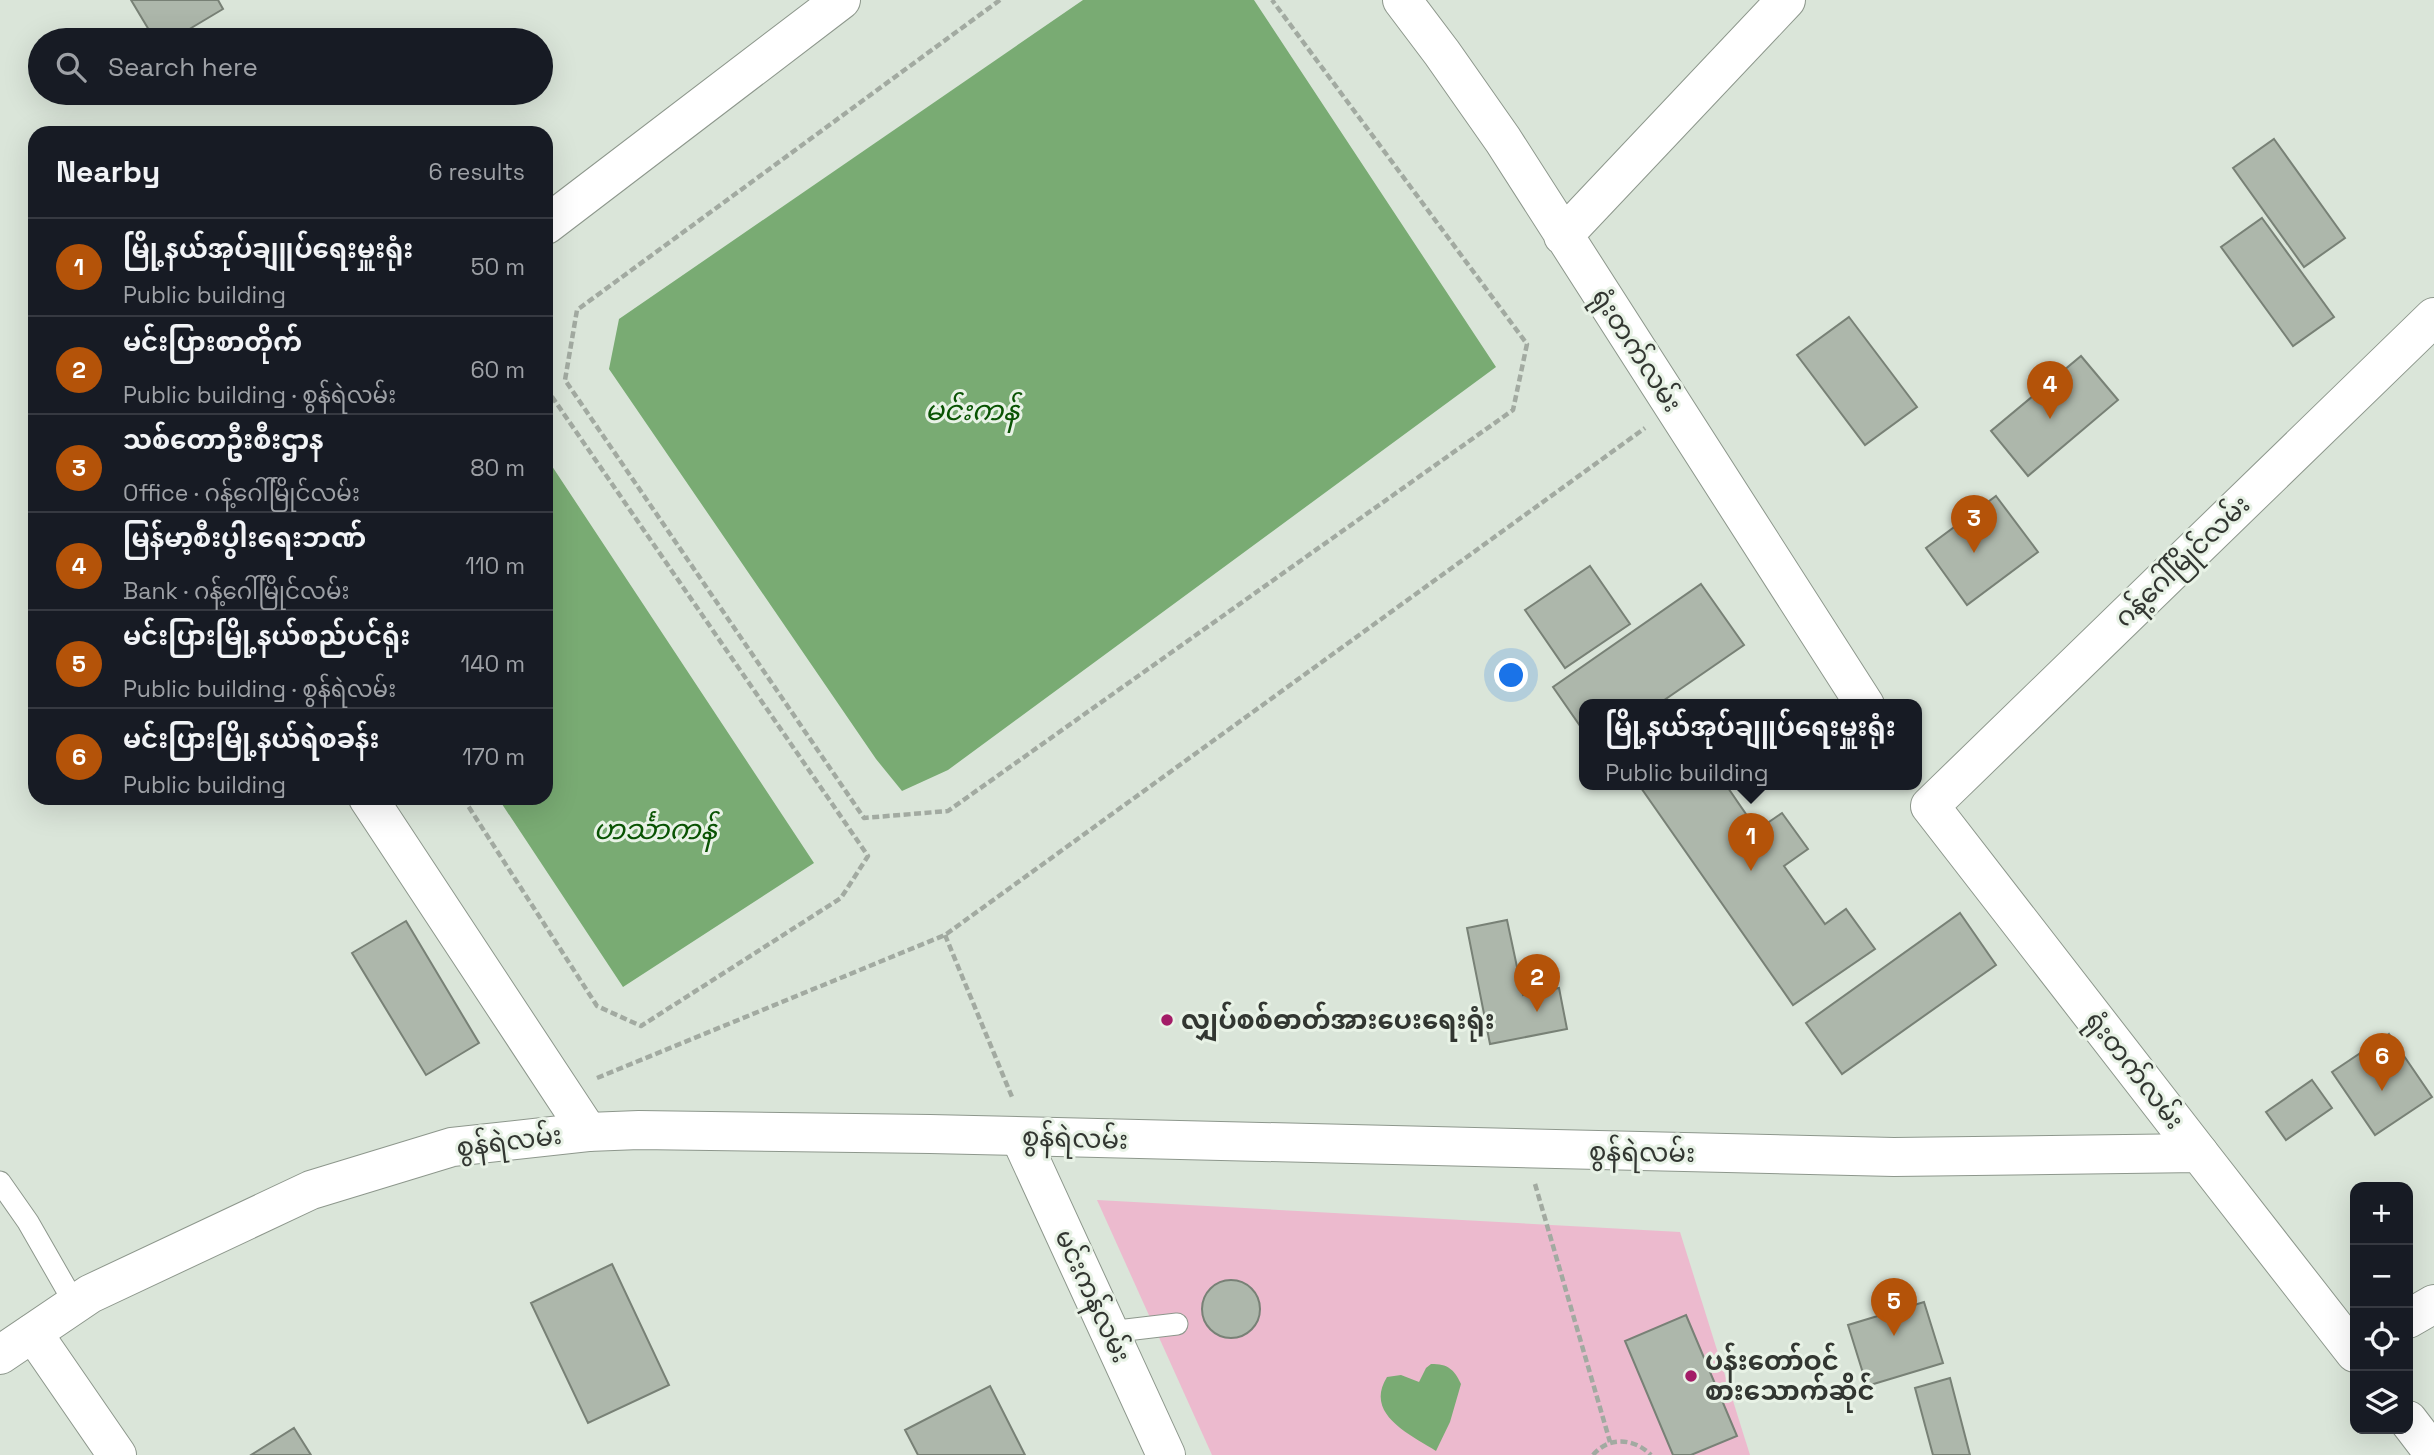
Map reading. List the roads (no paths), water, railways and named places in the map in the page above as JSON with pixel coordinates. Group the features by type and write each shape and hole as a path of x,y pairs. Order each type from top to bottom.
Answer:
{"street":[{"path":"553,220 841,0"},
{"name":"ရုံးတက်လမ်း","path":"1402,0 1503,140 1861,699"},
{"path":"1563,236 1786,0"},
{"name":"ဂန့်ဂေါ်မြိုင်လမ်း","path":"1923,795 2434,317"},
{"name":"ရုံးတက်လမ်း","path":"1923,795 2350,1346"},
{"path":"373,805 588,1132"},
{"name":"စွန်ရဲလမ်း","path":"0,1355 90,1294 311,1190 452,1147 588,1132 639,1129 1894,1157 2199,1153"},
{"name":"မင်းကန်လမ်း","path":"1024,1137 1166,1455"},
{"path":"2413,1316 2434,1304"},
{"path":"33,1333 117,1455"},
{"path":"2413,1427 2434,1454"}],"lane":[{"path":"0,1182 28,1222 75,1304"},
{"path":"1109,1332 1177,1324"}],"water":[{"name":"မင်းကန်","path":"1083,0 1254,0 1496,367 948,770 902,791 876,759 609,369 619,319"},
{"name":"ဟင်္သာကန်","path":"553,468 814,863 623,987 503,805 553,805"},
{"path":"1431,1364 1450,1368 1461,1384 1450,1422 1436,1451 1393,1422 1381,1402 1381,1390 1387,1377 1401,1375 1419,1382"}],"place":[{"name":"မြန်မာ့စီးပွါးရေးဘဏ်","path":"2050,419"},
{"name":"သစ်တောဦးစီးဌာန","path":"1974,553"},
{"name":"မြို့နယ်အုပ်ချူပ်ရေးမှူးရုံး","path":"1751,871"},
{"name":"မင်းပြားစာတိုက်","path":"1537,1012"},
{"name":"လျှပ်စစ်ဓာတ်အားပေးရေးရုံး","path":"1167,1020"},
{"name":"မင်းပြားမြို့နယ်ရဲစခန်း","path":"2382,1091"},
{"name":"မင်းပြားမြို့နယ်စည်ပင်ရုံး","path":"1894,1336"},
{"name":"ပန်းတော်ဝင် စားသောက်ဆိုင်","path":"1691,1376"}]}
